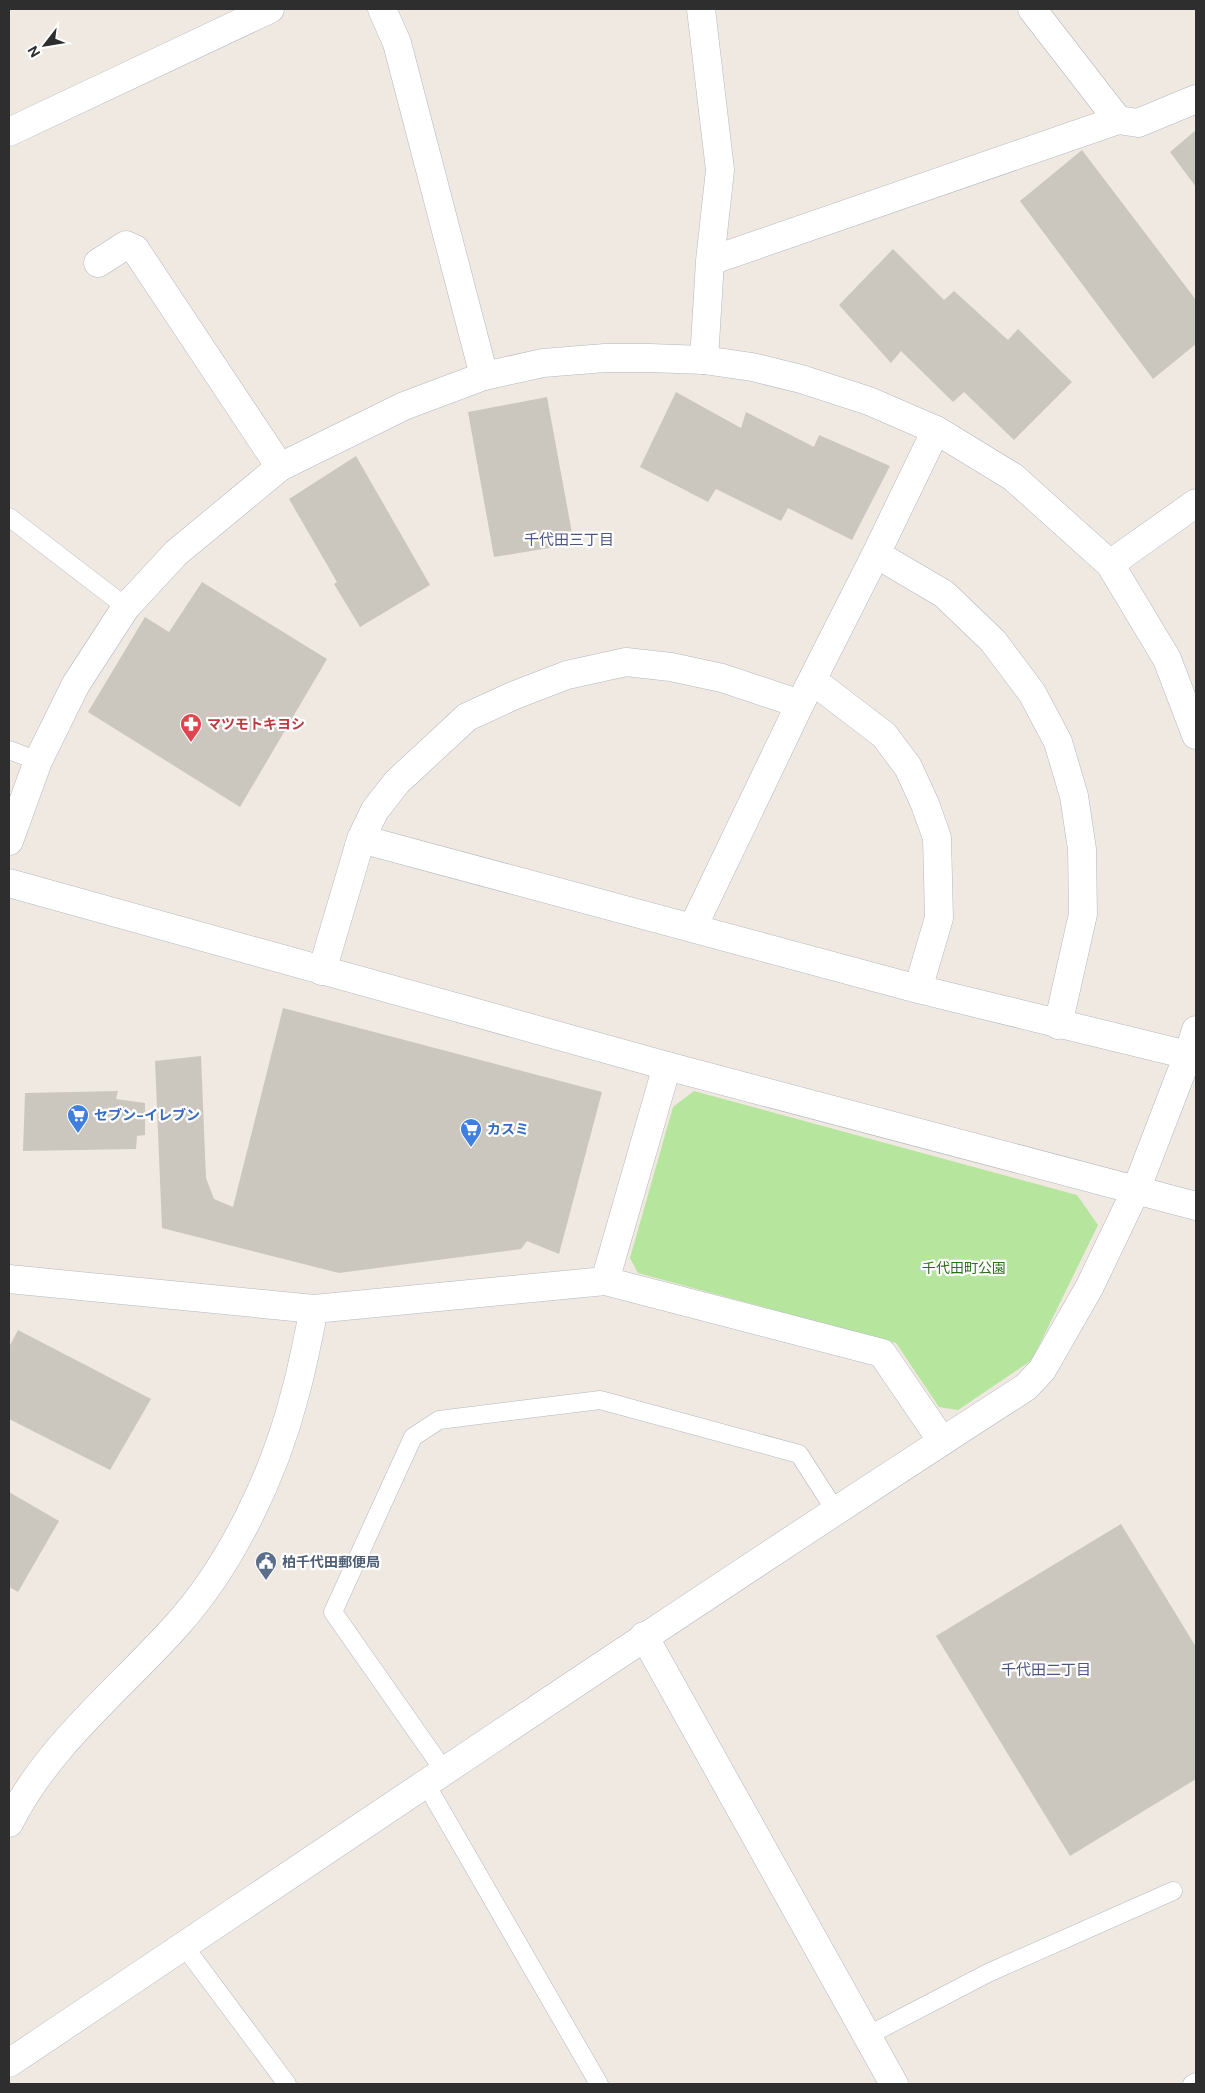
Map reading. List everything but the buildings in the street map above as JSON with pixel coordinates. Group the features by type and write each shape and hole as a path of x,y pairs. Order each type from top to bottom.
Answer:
{"street":[{"path":"9,132 270,9"},
{"path":"382,9 397,43 484,376"},
{"path":"702,9 720,170 710,261 704,360"},
{"path":"1032,9 1118,120"},
{"path":"710,261 1118,120 1138,123 1196,99"},
{"path":"98,263 126,245 135,249 280,467"},
{"path":"9,841 38,761 76,684 126,607 176,553 280,467 404,406 484,376 543,363 596,359 704,360 752,367 801,379 869,401 936,430 1013,477 1110,564 1167,659 1196,735"},
{"path":"693,927 800,704 936,430"},
{"path":"1110,564 1196,503"},
{"path":"876,554 944,594 993,641 1032,693 1058,742 1074,796 1080,831 1083,905 1083,914 1058,1025"},
{"path":"322,971 361,839 375,810 397,782 467,717 515,695 567,675 626,662 722,678 800,704"},
{"path":"812,680 884,735 908,767 925,804 937,838 939,918 918,989"},
{"path":"361,839 918,989 1058,1025 1192,1056"},
{"path":"9,883 667,1066 1196,1206"},
{"path":"9,2063 436,1778 644,1636 1026,1386 1042,1370 1089,1288 1136,1190 1192,1056 1196,1030"},
{"path":"605,1281 667,1066"},
{"path":"9,1279 314,1309 605,1281 882,1353 942,1441"},
{"path":"9,1823 21,1798 53,1754 178,1624 228,1554 262,1490 279,1443 295,1395 314,1309"},
{"path":"644,1636 894,2084"}],"lane":[{"path":"9,517 126,607"},
{"path":"9,750 38,761"},
{"path":"599,2084 436,1778 333,1612 413,1437 439,1420 600,1400 799,1454 835,1510"},
{"path":"867,2036 988,1973 1174,1892"},
{"path":"184,1946 287,2084"},
{"path":"1192,2084 1196,2082"}],"green space":[{"name":"千代田町公園","path":"694,1091 1077,1195 1098,1225 1032,1360 958,1410 939,1407 896,1343 638,1273 630,1258 673,1107"}],"place":[{"name":"マツモトキヨシ","path":"191,743"},
{"name":"セブン-イレブン","path":"78,1134"},
{"name":"カスミ","path":"471,1148"},
{"name":"柏千代田郵便局","path":"266,1581"}],"district":[{"name":"千代田三丁目","path":"569,540"},
{"name":"千代田二丁目","path":"1046,1670"}]}
